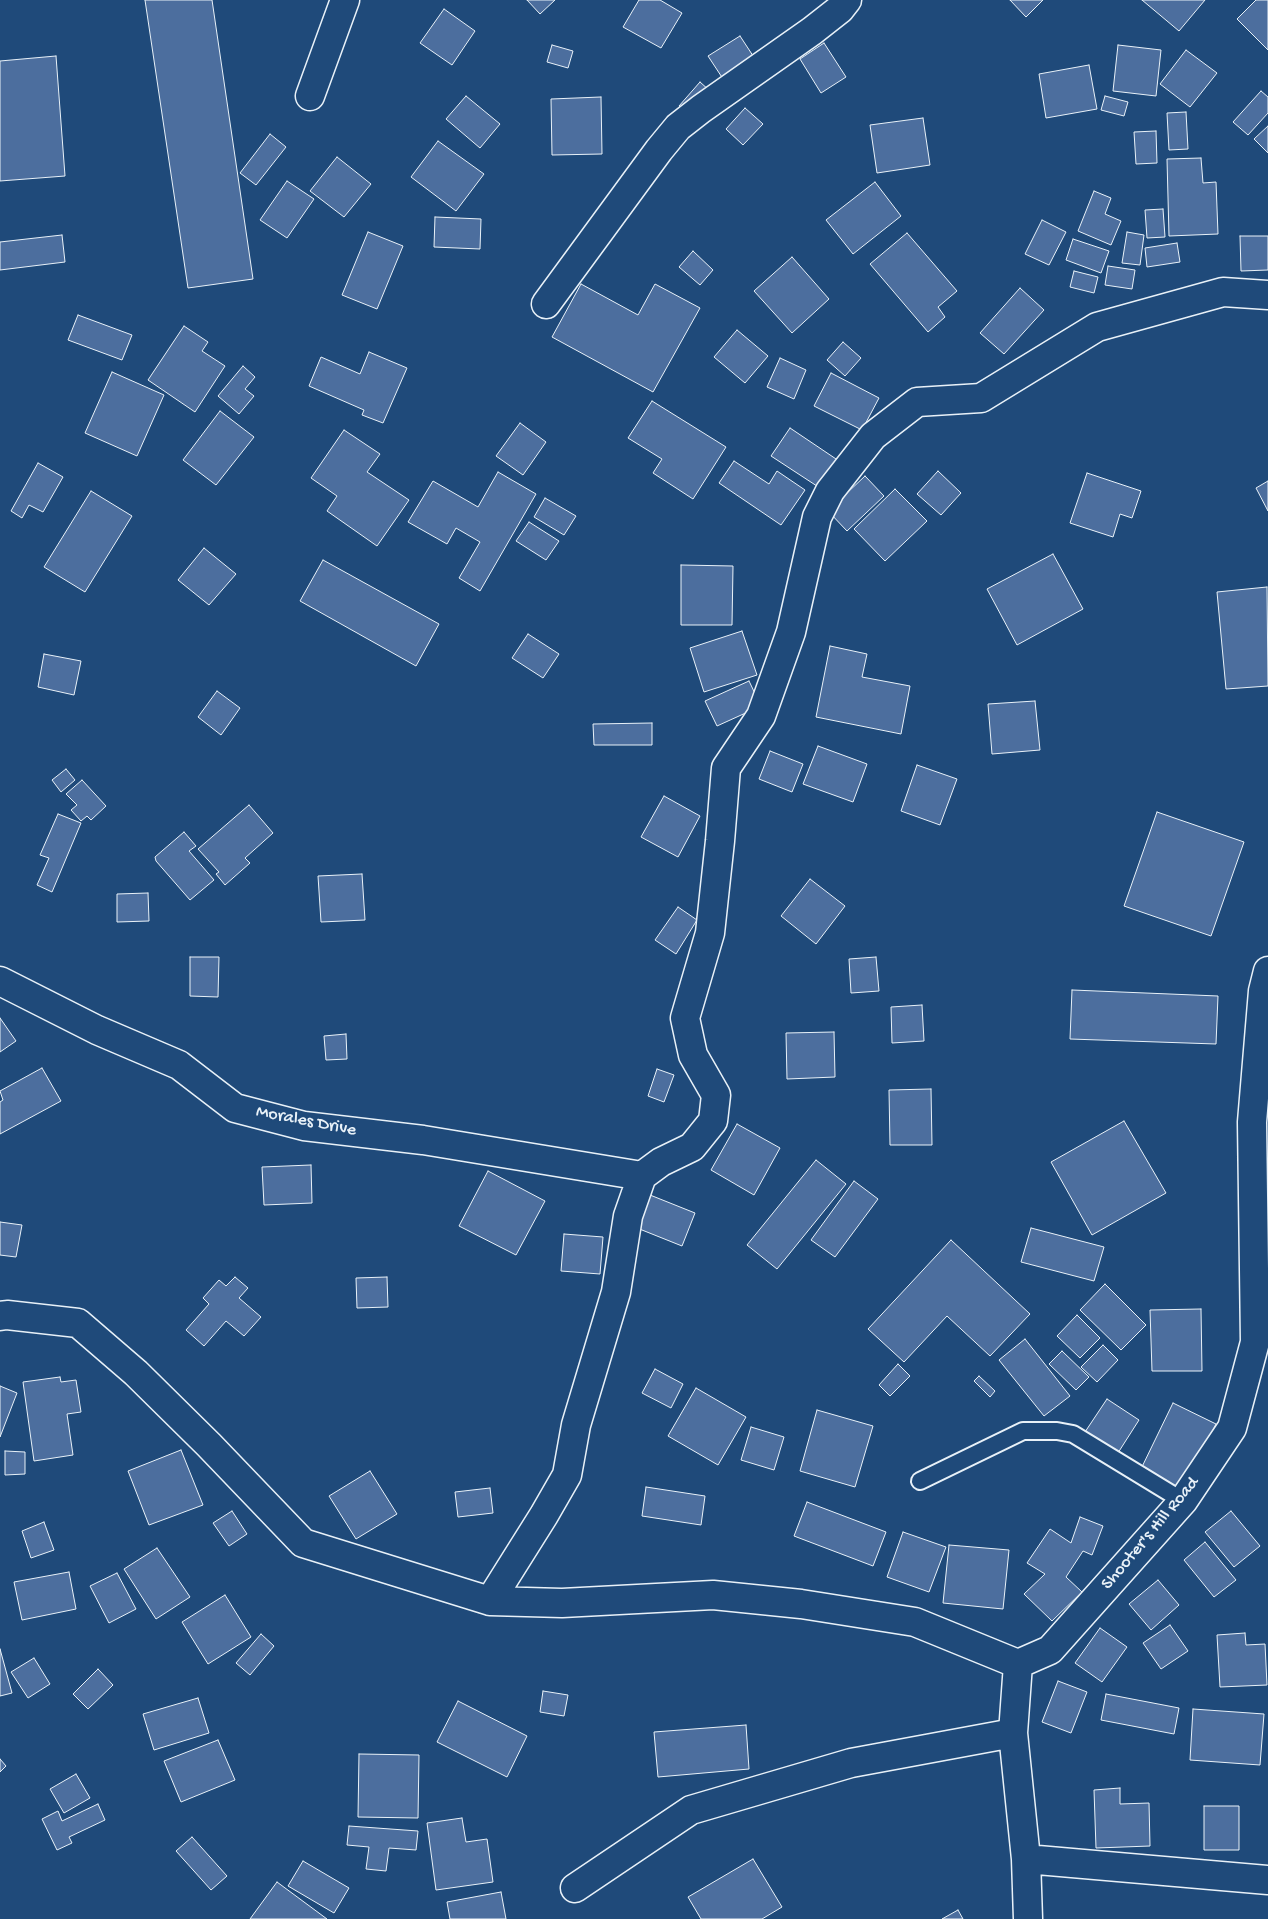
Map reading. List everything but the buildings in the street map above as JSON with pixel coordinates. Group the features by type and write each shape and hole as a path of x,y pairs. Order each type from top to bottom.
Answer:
{"street":[{"path":"310,96 345,0"},
{"path":"546,304 678,127 812,31 840,9 847,0"},
{"path":"490,1601 567,1475 576,1425 616,1292 628,1216 642,1176 661,1162 692,1147 713,1121 716,1095 693,1055 685,1018 710,932 726,768 761,716 791,632 817,517 830,491 873,436 918,402 980,398 1097,327 1223,292 1268,295"},
{"name":"Shooter's Hill Road","path":"1018,1664 1050,1650 1183,1501 1232,1428 1255,1342 1263,991 1268,971"},
{"name":"Morales Drive","path":"0,981 96,1030 179,1065 235,1108 304,1126 423,1140 642,1176"},
{"path":"0,1316 7,1315 78,1323 143,1380 209,1445 303,1543 490,1601 562,1603 713,1595 801,1604 915,1622 1018,1664 1013,1733 1026,1859 1028,1919"},
{"path":"575,1888 691,1810 851,1763 1013,1733"},
{"path":"1026,1859 1268,1880"}],"lane":[{"path":"920,1481 1023,1431 1056,1432 1073,1434 1183,1501"}]}
